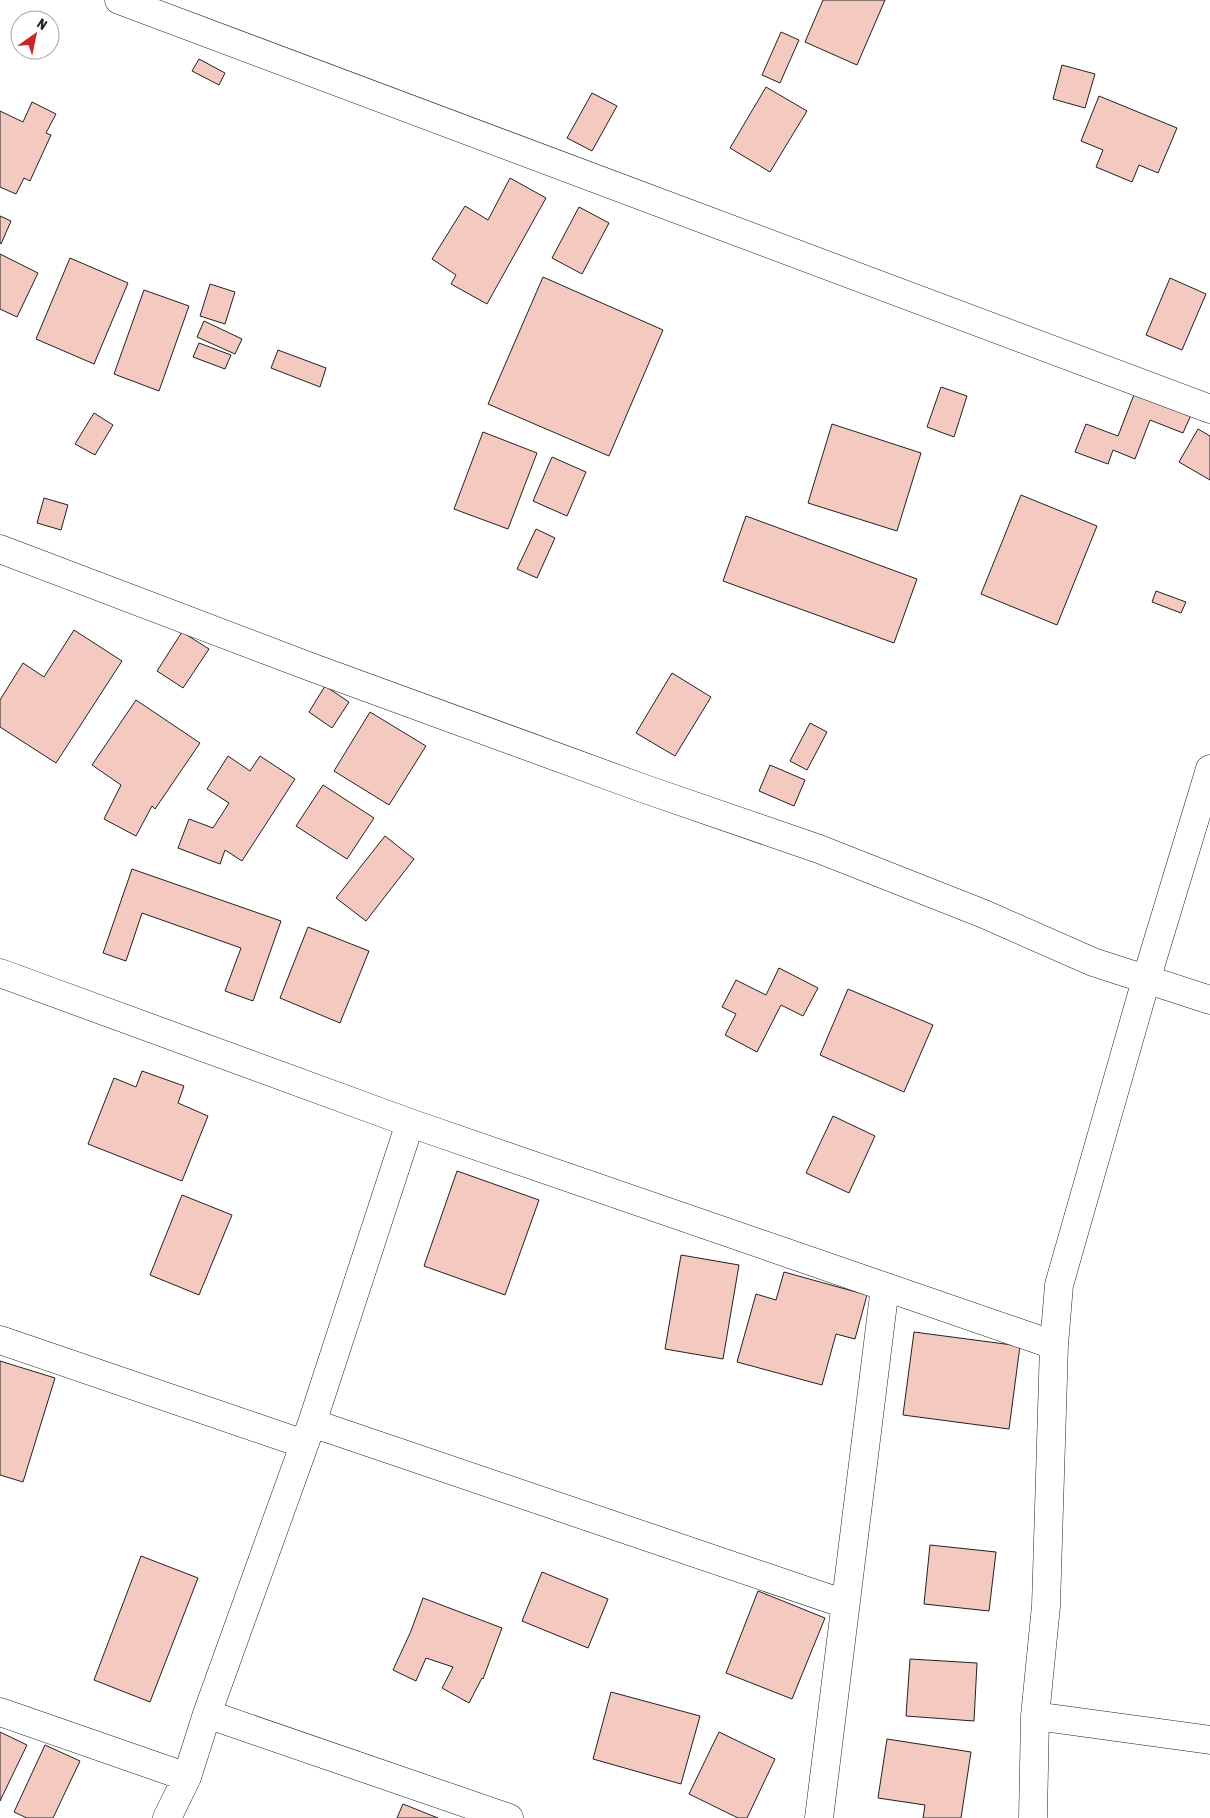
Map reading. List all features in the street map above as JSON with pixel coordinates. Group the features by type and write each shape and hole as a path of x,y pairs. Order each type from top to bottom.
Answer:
{"street":[{"path":"119,0 1210,409"},
{"path":"0,549 308,666 614,778 819,848 984,914 1093,962 1210,1000"},
{"path":"1033,1818 1035,1716 1046,1606 1054,1345 1059,1285 1146,980 1210,768"},
{"path":"0,973 410,1123 1054,1345"},
{"path":"167,1818 188,1777 207,1714 308,1433 410,1123"},
{"path":"819,1818 885,1287"},
{"path":"0,1340 308,1433 845,1604"},
{"path":"0,1712 188,1777"},
{"path":"207,1714 509,1818"},
{"path":"1035,1716 1210,1740"}],"building":[{"path":"823,0 885,0 857,65 805,42"},
{"path":"781,32 799,40 780,83 762,75"},
{"path":"199,59 225,73 219,85 192,71"},
{"path":"1062,65 1095,74 1085,108 1053,99"},
{"path":"766,87 807,111 770,172 730,148"},
{"path":"592,93 617,106 592,151 567,138"},
{"path":"1099,96 1177,128 1158,173 1139,165 1132,182 1096,167 1103,150 1081,141"},
{"path":"32,102 56,114 46,133 51,135 30,181 24,178 16,194 0,187 0,111 23,122"},
{"path":"510,178 546,198 487,304 451,284 456,275 432,259 465,206 488,220"},
{"path":"579,207 609,223 582,274 552,258"},
{"path":"0,216 11,221 1,244 0,243"},
{"path":"0,254 38,273 17,317 0,309"},
{"path":"70,258 128,283 94,364 36,339"},
{"path":"543,277 663,330 609,456 488,404"},
{"path":"1170,278 1206,294 1182,350 1146,335"},
{"path":"210,284 235,292 225,324 200,316"},
{"path":"144,290 189,306 159,391 114,374"},
{"path":"204,321 242,339 235,354 197,337"},
{"path":"199,343 231,355 225,369 193,357"},
{"path":"278,350 326,368 320,387 271,368"},
{"path":"941,387 967,396 954,437 927,427"},
{"path":"1135,392 1191,415 1183,433 1150,420 1135,459 1113,450 1108,464 1075,452 1086,424 1118,436"},
{"path":"94,413 113,425 95,455 75,444"},
{"path":"832,424 921,453 897,531 808,503"},
{"path":"1198,429 1210,436 1210,480 1179,462"},
{"path":"483,432 537,453 508,529 454,509"},
{"path":"552,457 586,472 567,516 533,501"},
{"path":"1021,495 1097,526 1057,625 981,594"},
{"path":"44,498 68,505 61,530 37,523"},
{"path":"746,516 917,579 894,643 723,581"},
{"path":"536,529 555,538 537,578 517,569"},
{"path":"1156,591 1186,602 1181,613 1152,602"},
{"path":"74,630 122,661 56,763 0,727 0,700 23,663 44,677"},
{"path":"182,632 209,649 183,688 157,671"},
{"path":"672,673 711,697 675,756 636,733"},
{"path":"325,686 349,702 332,728 309,712"},
{"path":"136,700 200,743 155,809 152,806 136,836 104,819 121,785 92,765"},
{"path":"370,712 426,746 389,805 334,771"},
{"path":"810,723 827,732 807,770 790,761"},
{"path":"228,756 250,771 260,756 295,779 242,861 225,850 220,864 178,848 189,819 213,828 229,803 207,789"},
{"path":"770,765 805,780 794,806 759,791"},
{"path":"323,785 374,818 347,859 296,826"},
{"path":"385,836 414,859 366,921 336,898"},
{"path":"132,869 281,921 253,1001 225,991 241,948 142,913 126,961 103,953"},
{"path":"308,927 369,951 340,1023 280,998"},
{"path":"779,968 818,988 803,1016 781,1005 757,1052 725,1035 736,1014 722,1007 736,980 766,995"},
{"path":"848,989 933,1025 904,1092 820,1055"},
{"path":"142,1071 184,1086 178,1103 208,1116 182,1181 88,1144 114,1078 136,1087"},
{"path":"833,1116 875,1136 849,1193 806,1173"},
{"path":"457,1171 539,1200 505,1295 424,1266"},
{"path":"182,1195 232,1215 199,1295 150,1275"},
{"path":"681,1255 739,1265 723,1359 665,1349"},
{"path":"784,1272 867,1295 855,1339 836,1334 822,1385 737,1362 756,1294 776,1300"},
{"path":"914,1332 1020,1346 1009,1429 903,1415"},
{"path":"0,1361 55,1378 23,1482 0,1475"},
{"path":"930,1545 996,1552 989,1611 924,1604"},
{"path":"141,1556 198,1578 150,1702 94,1680"},
{"path":"542,1572 608,1599 588,1648 522,1621"},
{"path":"758,1591 825,1618 792,1699 726,1673"},
{"path":"423,1598 502,1628 483,1679 469,1703 442,1688 453,1667 426,1658 416,1681 393,1670 411,1631"},
{"path":"910,1659 977,1663 974,1721 906,1716"},
{"path":"611,1692 700,1716 681,1784 593,1759"},
{"path":"0,1732 27,1745 0,1801"},
{"path":"719,1732 775,1759 747,1818 738,1818 689,1794"},
{"path":"887,1739 971,1752 961,1818 923,1818 925,1805 878,1798"},
{"path":"45,1745 80,1761 53,1818 27,1818 14,1812"},
{"path":"403,1804 438,1818 397,1818"}]}
